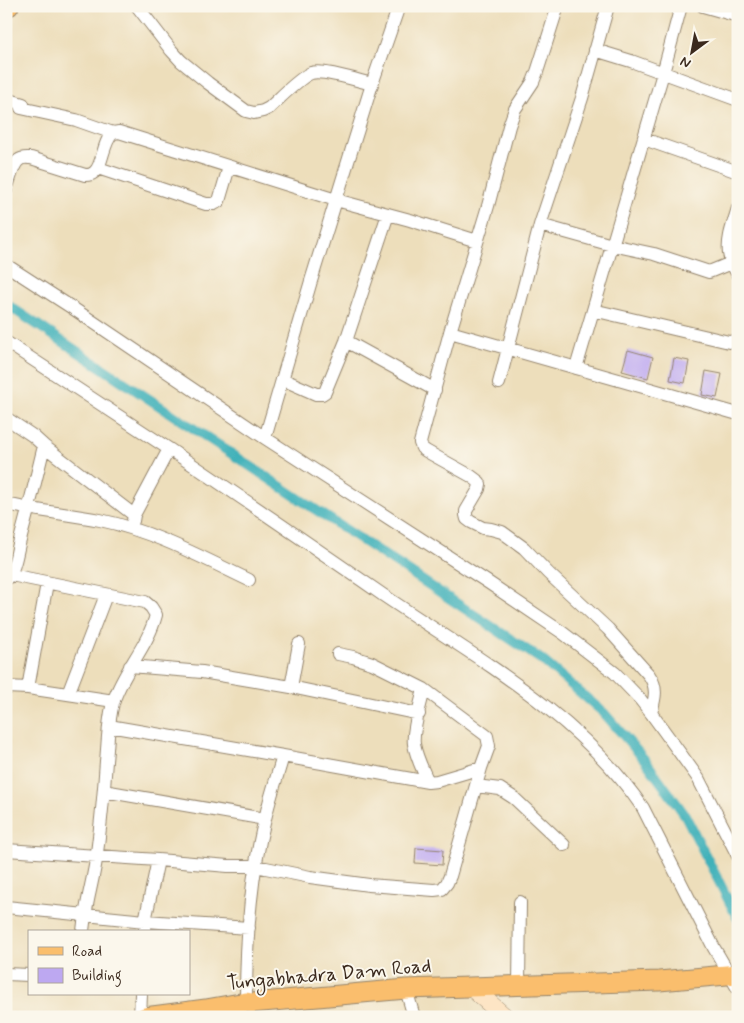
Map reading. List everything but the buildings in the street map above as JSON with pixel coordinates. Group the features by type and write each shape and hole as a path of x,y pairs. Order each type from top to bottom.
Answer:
{"main road":[{"name":"Tungabhadra Dam Road","path":"145,1017 246,1002 406,989 735,979"}],"street":[{"path":"137,6 181,61 208,84 246,111 254,113 269,108 305,76 313,72 323,72 372,84"},
{"path":"265,438 336,200 372,84 399,6"},
{"path":"558,6 533,82 516,109 509,126 420,443 426,451 471,476 480,484 466,511 467,519 483,528 502,532 524,548 608,629 649,675 653,681 656,697 651,713"},
{"path":"500,383 540,225 582,98 608,6"},
{"path":"576,368 663,73 680,6"},
{"path":"703,6 738,16"},
{"path":"595,50 738,100"},
{"path":"6,99 22,106 76,120 113,133 119,132 336,200 477,241"},
{"path":"6,190 16,163 19,159 24,158 31,158 85,175 95,173 107,140 113,133"},
{"path":"644,139 738,172"},
{"path":"98,168 206,204 214,204 219,201 229,167"},
{"path":"738,208 730,239 729,252 731,263 738,276"},
{"path":"282,379 316,394 325,392 346,341 388,214"},
{"path":"540,225 612,245 654,254 709,272 731,263"},
{"path":"6,266 71,307 265,438 563,633 615,674 640,699 698,778 738,856"},
{"path":"593,310 729,342 738,340"},
{"path":"450,332 738,414"},
{"path":"346,341 435,390"},
{"path":"6,342 169,449 546,705 588,742 629,788 643,808 714,948 735,979"},
{"path":"6,418 33,436 134,515"},
{"path":"44,446 14,568 7,576 145,602 156,615 151,631 130,666 114,701 109,726 97,856 84,914 83,930"},
{"path":"130,528 134,515 169,449"},
{"path":"6,504 29,510 101,520 130,528 170,542 249,580"},
{"path":"28,688 47,584"},
{"path":"68,694 106,595"},
{"path":"291,687 299,644"},
{"path":"6,850 228,866 256,866 310,877 368,885 442,889 450,876 489,746 487,736 424,689 372,663 338,654"},
{"path":"130,666 202,672 291,687 419,714"},
{"path":"6,692 6,687 28,688 114,701"},
{"path":"424,689 414,735 414,745 421,768 428,782"},
{"path":"109,726 428,782 481,768"},
{"path":"246,1002 249,928 256,866 265,819 283,756"},
{"path":"476,786 500,788 514,798 564,846"},
{"path":"104,791 265,819"},
{"path":"145,927 158,860"},
{"path":"519,985 520,902"},
{"path":"6,907 84,914 145,927 249,928"},
{"path":"6,974 28,975"},
{"path":"471,987 505,1017"},
{"path":"406,989 414,1017"},
{"path":"140,1017 141,996"}],"waterway":[{"path":"6,304 542,660 604,713 644,759 685,815 738,919"}]}
